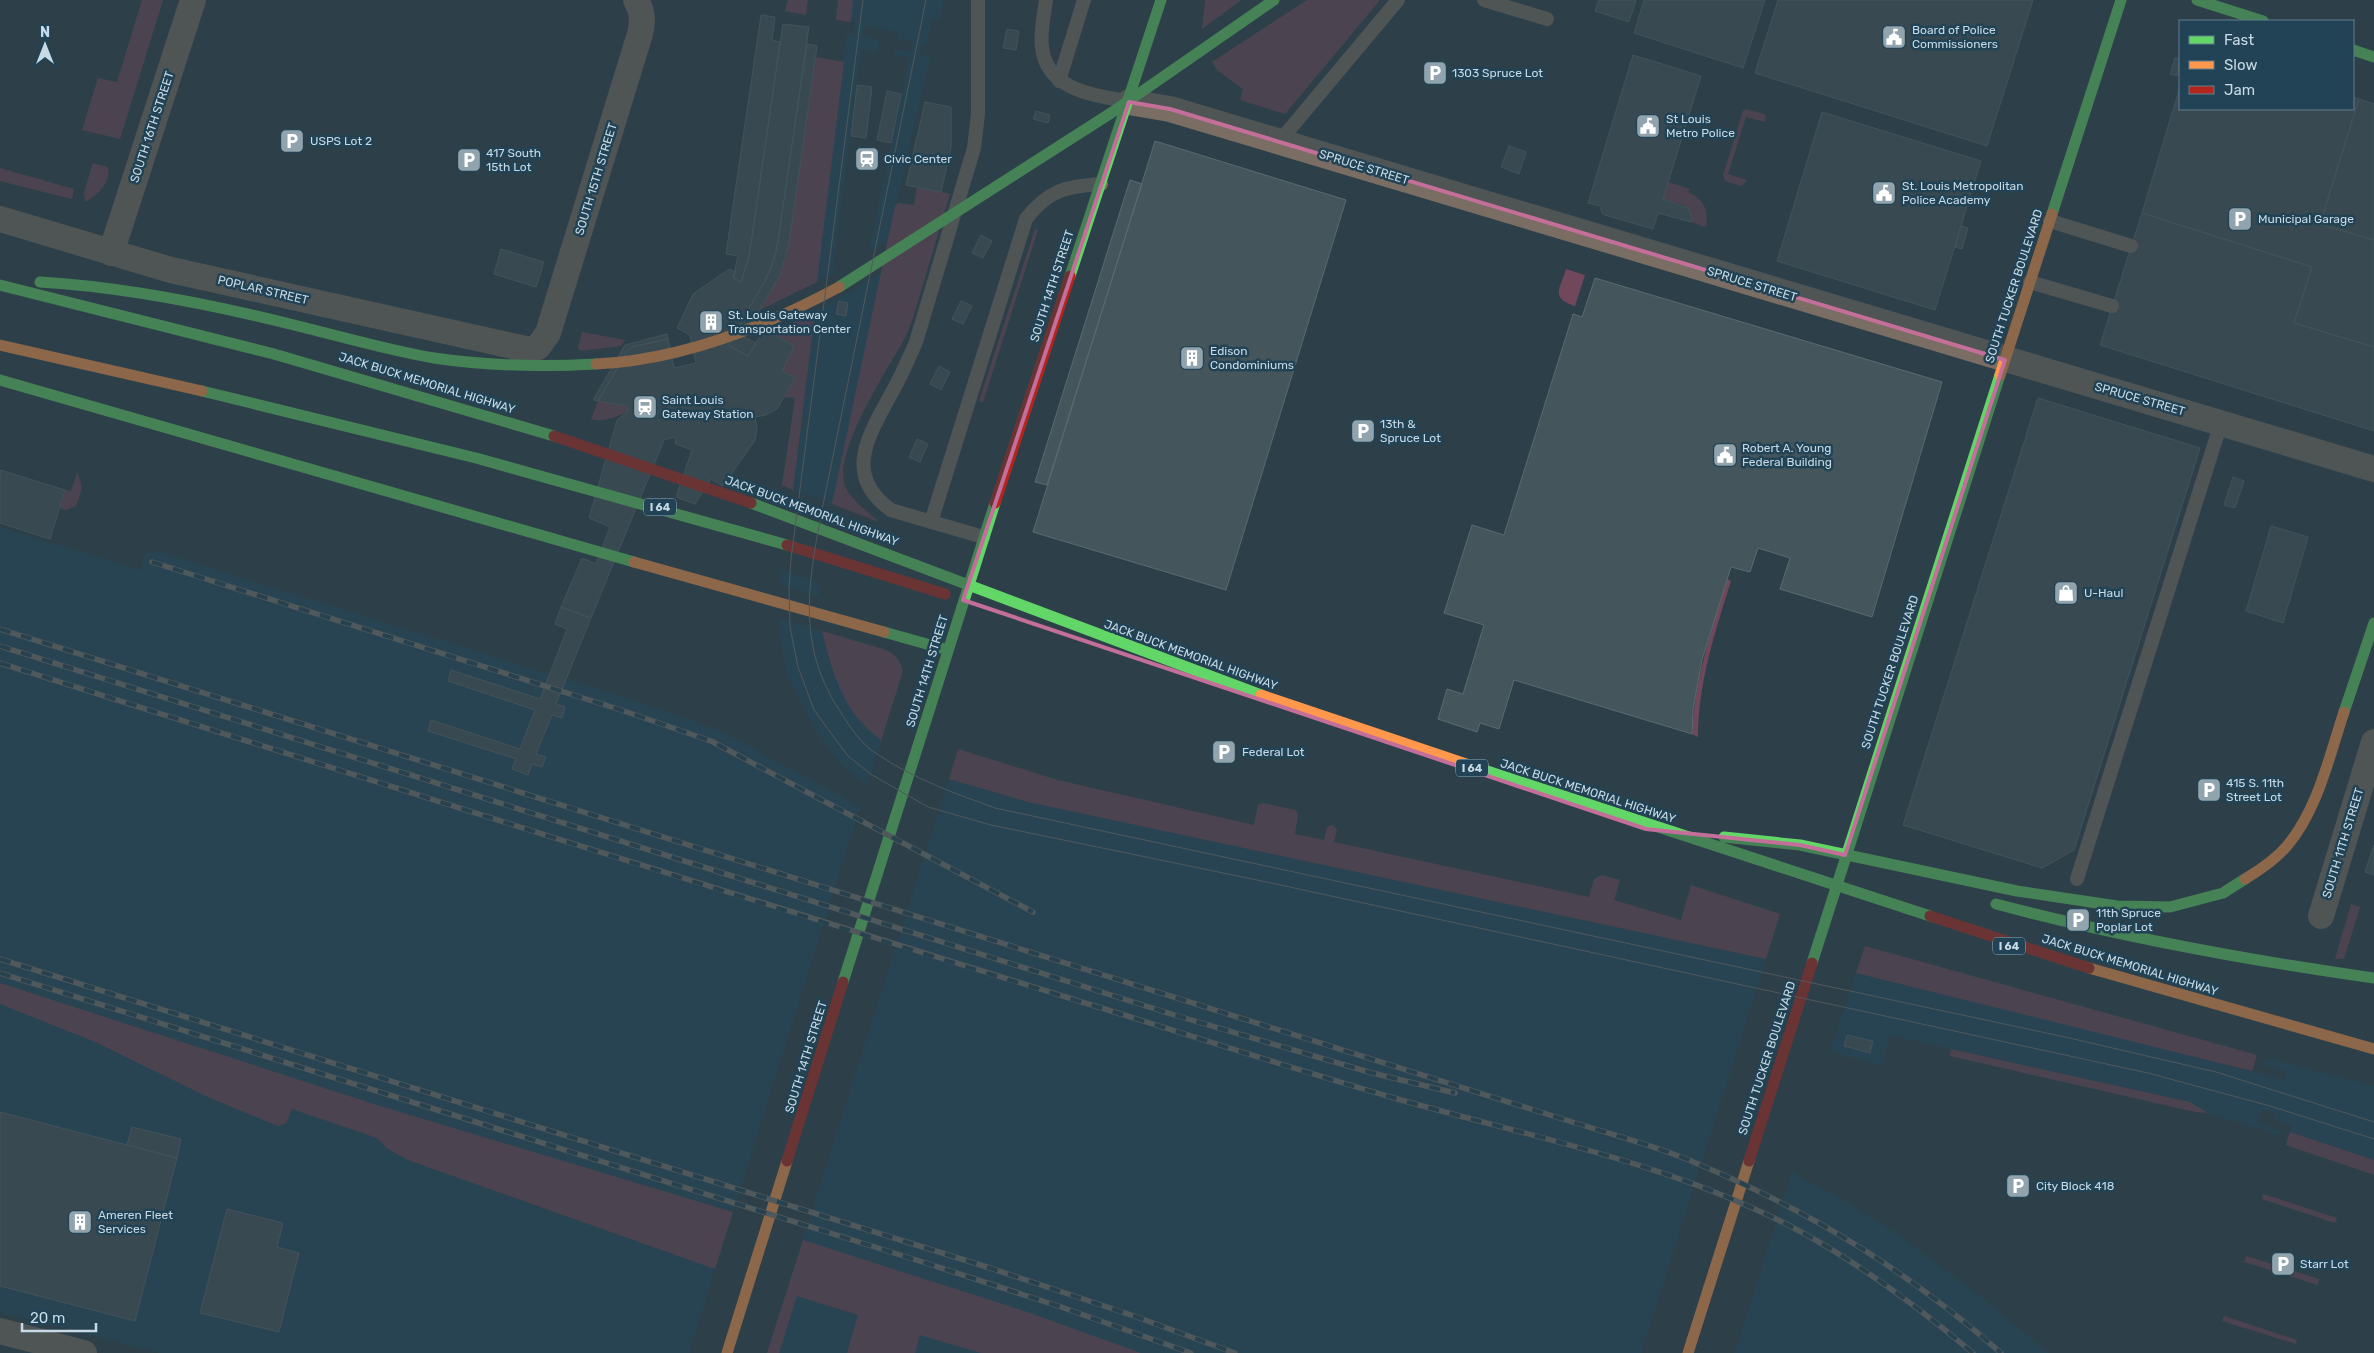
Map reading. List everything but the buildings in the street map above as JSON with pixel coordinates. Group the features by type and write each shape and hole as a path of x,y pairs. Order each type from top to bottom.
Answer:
{"main road":[{"name":"SOUTH 14TH STREET","path":"727,1353 955,624 1129,102 1161,0"},
{"path":"0,284 86,284 130,290 417,354 503,366 557,367 599,365 684,351 764,325 830,293 894,255 1063,145 1274,0"},
{"name":"SOUTH TUCKER BOULEVARD","path":"1688,1353 1887,724 2121,0"},
{"path":"2197,0 2260,20"},
{"path":"2354,50 2374,57"},
{"name":"JACK BUCK MEMORIAL HIGHWAY","path":"0,284 268,351 411,391 534,429 802,522 1184,669 1307,712 2116,977 2374,1049"},
{"name":"I 64","path":"0,345 358,427 574,483 842,561 973,604"},
{"path":"0,380 530,533 948,650"},
{"path":"1646,829 1800,845 2071,900 2116,906 2170,907 2223,893 2265,867 2287,846 2304,820 2316,794 2345,714 2374,622"},
{"name":"JACK BUCK MEMORIAL HIGHWAY","path":"1067,634 1646,829 2126,984 2281,1031 2374,1055"},
{"path":"1761,861 1809,863"},
{"path":"1828,865 1855,868 1913,881"},
{"path":"1988,901 2092,929 2183,949 2374,978"}],"street":[{"name":"SOUTH 16TH STREET","path":"111,253 193,0"},
{"name":"SOUTH 15TH STREET","path":"530,350 538,347 548,333 640,34 643,22 642,12 636,0"},
{"name":"SPRUCE STREET","path":"1129,102 1170,109 2374,469"},
{"name":"POPLAR STREET","path":"0,219 172,270 530,350"},
{"name":"SOUTH 11TH STREET","path":"2321,916 2374,742"},
{"path":"0,1331 84,1353"}],"lane":[{"path":"978,0 978,114 974,148 916,342 903,372 869,435 864,451 864,476 879,501 891,510 983,537"},
{"path":"1046,0 1042,47 1048,67 1059,80 1069,86 1097,96 1129,102"},
{"path":"1059,80 1084,0"},
{"path":"1279,142 1398,0"},
{"path":"1484,0 1547,19"},
{"path":"931,522 1026,219 1042,201 1054,193 1071,186 1101,184"},
{"path":"2050,221 2131,246"},
{"path":"2030,282 2112,306"},
{"path":"2077,879 2221,422"}],"highlighted area":[{"path":"1129,102 1170,109 2005,360 1845,855 1800,845 1646,829 963,600"}],"shaded area":[{"path":"142,0 163,0 120,139 82,130 98,78 117,82"},
{"path":"788,0 808,0 806,15 785,11"},
{"path":"838,0 853,0 851,22 836,20"},
{"path":"853,0 943,0 941,19 932,19 927,44 922,44 920,55 930,57 888,239 869,252 909,58 894,55 895,49 911,52 913,42 898,38 898,32 863,25 863,36 879,40 877,52 861,49 833,269 837,271 817,282 847,34 853,35 855,23 851,22"},
{"path":"1205,0 1241,0 1202,29"},
{"path":"1307,0 1380,0 1285,114 1240,100 1243,89 1218,71 1212,62"},
{"path":"816,57 844,62 817,282 760,310 780,275 787,253"},
{"path":"1746,109 1764,114 1766,117 1765,122 1746,117 1728,174 1747,180 1742,186 1725,181 1723,175 1743,111"},
{"path":"93,163 107,167 108,177 103,188 85,202 84,192"},
{"path":"0,168 74,189 72,199 0,181"},
{"path":"1668,182 1690,189 1688,192 1702,202 1707,215 1706,227 1691,222 1691,214 1685,206 1663,199"},
{"path":"917,187 950,194 913,318 906,336 864,410 847,452 843,471 845,486 851,496 879,522 832,504 895,206 898,203 914,205"},
{"path":"1035,229 1038,230 983,402 979,401"},
{"path":"1566,269 1585,275 1575,306 1562,300 1559,292"},
{"path":"881,273 832,504 793,490 815,312"},
{"path":"815,312 793,490 782,485 795,398 784,397 795,378 782,371 794,346 770,333"},
{"path":"582,332 625,340 621,346 581,351 578,348"},
{"path":"598,401 627,406 628,412 605,420 591,419"},
{"path":"77,473 81,489 76,506 66,510 60,508 65,490 71,491"},
{"path":"0,527 142,571 142,563 146,554 153,550 651,706 717,730 860,807 733,1212 377,1105 0,983"},
{"path":"781,570 820,583 819,596 779,585"},
{"path":"1727,579 1731,581 1704,677 1698,737 1692,734 1696,694"},
{"path":"778,618 822,631 828,658 840,688 857,717 881,741 867,787 846,769 826,747 810,721 788,676"},
{"path":"822,631 886,650 899,661 903,671 881,741 859,719 844,697 831,665"},
{"path":"958,749 1058,780 1254,825 1258,805 1263,803 1295,810 1298,814 1295,834 1324,840 1327,827 1333,825 1337,830 1334,842 1589,897 1594,879 1602,875 1620,880 1614,900 1681,920 1691,885 1780,914 1766,959 1028,802 949,779"},
{"path":"949,779 1028,802 1766,959 1641,1353 767,1353"},
{"path":"2351,904 2360,907 2344,959 2335,959"},
{"path":"1865,946 2257,1055 2252,1071 1856,973"},
{"path":"1856,973 2284,1080 2286,1071 2264,1065 2266,1058 2374,1086 2374,1160 2290,1132 2292,1125 2273,1119 2275,1113 2262,1109 2257,1123 2281,1131 2279,1135 2208,1113 2190,1102 1890,1035 1882,1065 1830,1052"},
{"path":"0,983 377,1105 733,1212 715,1269 408,1160 388,1149 377,1138 292,1109 286,1123 279,1126 273,1124 210,1098 93,1041 0,1004"},
{"path":"0,1004 93,1041 210,1098 273,1124 286,1123 292,1109 377,1138 388,1149 408,1160 715,1269 689,1353 160,1353 0,1312"},
{"path":"1951,1049 2190,1102 2208,1113 2195,1112 1950,1056"},
{"path":"2290,1132 2374,1160 2374,1175 2286,1145"},
{"path":"1792,1172 1843,1200 1894,1232 1986,1301 2048,1353 1735,1353"},
{"path":"2263,1194 2337,1218 2335,1223 2262,1199"},
{"path":"803,1240 1027,1312 1141,1353 981,1353 920,1335 915,1353 847,1353 858,1315 797,1296 779,1353 767,1353"},
{"path":"2246,1256 2319,1279 2318,1285 2244,1262"},
{"path":"2224,1316 2297,1340 2296,1344 2222,1321"}],"tram line":[{"path":"863,0 791,559 789,588 790,627 798,667 814,710 848,756 872,775 928,807 991,825 1262,881 2148,1073 2270,1106 2374,1139"},
{"path":"926,0 823,505 810,585 809,611 816,661 826,686 840,711 856,735 871,750 905,771 949,791 995,808 2065,1037 2216,1072 2374,1122"}],"railway":[{"path":"152,562 621,710 711,741 1033,912"},
{"path":"0,629 1670,1153 1744,1184 1784,1204 1860,1247 1931,1296 2001,1353"},
{"path":"0,646 1181,1017 1372,1073 1455,1093"},
{"path":"0,663 1287,1066 1401,1100 1600,1153 1649,1168 1745,1205 1816,1240 1908,1301 1973,1353"},
{"path":"0,959 987,1267 1134,1316 1235,1353"},
{"path":"0,973 929,1264 1061,1307 1191,1353"}],"traffic: fast":[{"path":"1070,276 1161,0"},
{"path":"839,287 1111,113 1274,0"},
{"path":"2052,214 2121,0"},
{"path":"2197,0 2260,20"},
{"path":"2354,50 2374,57"},
{"path":"40,282 136,292 199,303 434,358 474,363 515,365 596,364"},
{"path":"0,285 274,354 554,436"},
{"path":"1812,963 2000,375"},
{"path":"0,380 634,562"},
{"path":"202,391 476,458 787,545"},
{"path":"751,503 1261,695"},
{"path":"843,982 995,503"},
{"path":"2344,712 2374,623"},
{"path":"884,632 948,650"},
{"path":"1469,765 1930,916"},
{"path":"1724,837 1800,845 2017,891 2117,906 2170,907 2223,893 2245,879"},
{"path":"1996,904 2184,947 2374,978"}],"traffic: slow":[{"path":"2000,375 2052,214"},
{"path":"596,364 659,356 722,339 782,315 839,287"},
{"path":"0,345 202,391"},
{"path":"634,562 884,632"},
{"path":"1261,695 1469,765"},
{"path":"2245,879 2262,868 2287,846 2307,816 2322,782 2344,712"},
{"path":"2089,968 2374,1049"},
{"path":"727,1353 787,1161"},
{"path":"1688,1353 1749,1161"}],"traffic: jam":[{"path":"995,503 1070,276"},
{"path":"554,436 751,503"},
{"path":"787,545 945,594"},
{"path":"1930,916 2089,968"},
{"path":"1749,1161 1812,963"},
{"path":"787,1161 843,982"}],"place":[{"name":"Board of Police Commissioners","path":"1894,37"},
{"name":"1303 Spruce Lot","path":"1435,73"},
{"name":"St Louis Metro Police","path":"1648,126"},
{"name":"USPS Lot 2","path":"292,141"},
{"name":"Civic Center","path":"867,159"},
{"name":"417 South 15th Lot","path":"469,160"},
{"name":"St. Louis Metropolitan Police Academy","path":"1884,193"},
{"name":"Municipal Garage","path":"2240,219"},
{"name":"St. Louis Gateway Transportation Center","path":"711,322"},
{"name":"Edison Condominiums","path":"1192,358"},
{"name":"Saint Louis Gateway Station","path":"645,407"},
{"name":"13th & Spruce Lot","path":"1363,431"},
{"name":"Robert A. Young Federal Building","path":"1725,455"},
{"name":"U-Haul","path":"2066,593"},
{"name":"Federal Lot","path":"1224,752"},
{"name":"415 S. 11th Street Lot","path":"2209,790"},
{"name":"11th Spruce Poplar Lot","path":"2078,920"},
{"name":"City Block 418","path":"2018,1186"},
{"name":"Ameren Fleet Services","path":"80,1222"},
{"name":"Starr Lot","path":"2283,1264"}]}
